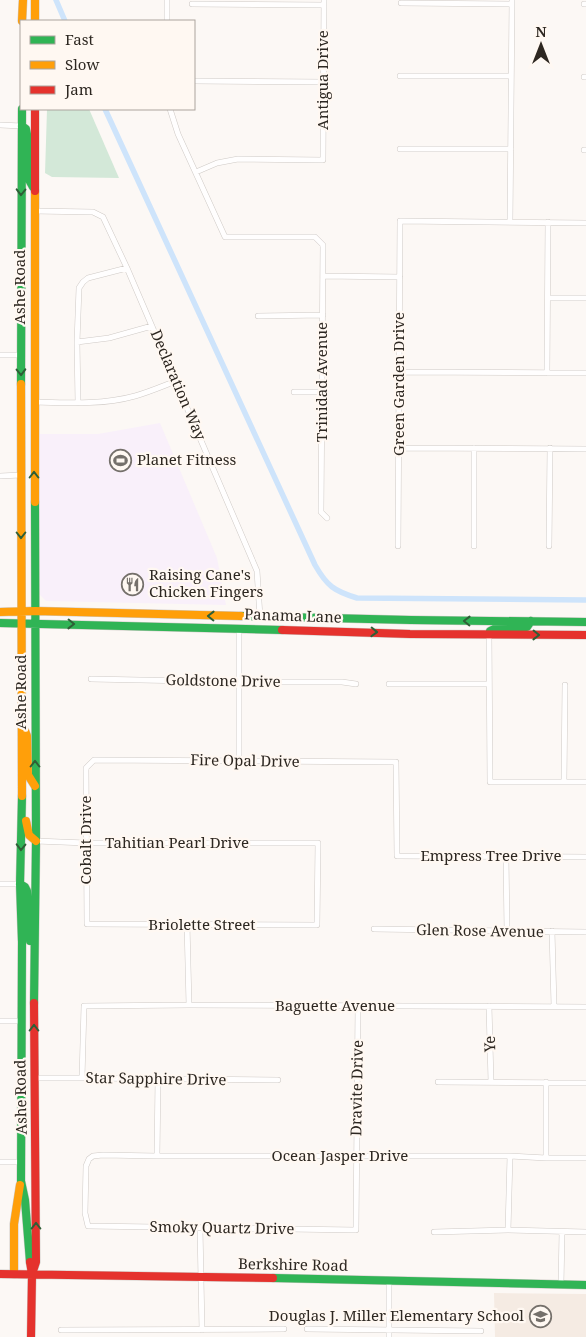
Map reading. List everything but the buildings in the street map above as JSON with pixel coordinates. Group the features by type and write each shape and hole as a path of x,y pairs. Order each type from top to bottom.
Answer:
{"main road":[{"path":"22,20 23,0"},
{"path":"35,0 35,20"},
{"name":"Ashe Road","path":"22,110 21,1181 25,1200 32,1274 31,1337"},
{"name":"Ashe Road","path":"32,1274 36,1262 34,1078 36,841 35,110"},
{"path":"22,126 26,129 27,134 28,178 34,188"},
{"name":"Panama Lane","path":"0,612 35,611 260,617 586,622"},
{"path":"239,628 260,617"},
{"path":"489,634 490,631 496,628 527,627 531,622"},
{"name":"Panama Lane","path":"0,623 410,634 586,635"},
{"path":"22,728 27,736 28,775 35,786"},
{"path":"22,785 26,795 27,832 29,837 36,841"},
{"path":"20,884 27,891 29,930 31,947 34,952"},
{"path":"14,1274 14,1224 21,1181"},
{"name":"Berkshire Road","path":"0,1274 586,1285"}],"street":[{"path":"166,20 167,0"},
{"path":"192,4 324,2"},
{"name":"Antigua Drive","path":"196,172 217,163 238,159 323,160 324,2"},
{"path":"401,3 512,2 510,222 586,223"},
{"path":"400,76 511,76"},
{"path":"195,81 324,82"},
{"path":"170,110 174,123 196,172"},
{"path":"0,125 22,126"},
{"path":"400,149 511,149"},
{"name":"Trinidad Avenue","path":"196,172 225,237 315,237 322,245 321,512 327,518"},
{"name":"Declaration Way","path":"34,211 94,212 103,217 127,268 257,571 260,617"},
{"name":"Green Garden Drive","path":"398,546 400,222 510,222"},
{"path":"547,373 548,222"},
{"path":"78,404 77,342 79,288 88,278 127,268"},
{"path":"323,276 400,277"},
{"path":"548,298 586,298"},
{"path":"258,316 323,315"},
{"path":"77,342 109,338 152,326"},
{"path":"0,355 21,355"},
{"path":"400,372 586,373"},
{"path":"34,402 78,404 107,401 135,396 176,381"},
{"path":"294,392 322,392"},
{"path":"399,448 586,449"},
{"path":"474,448 474,546"},
{"path":"549,546 550,448"},
{"path":"0,476 21,476"},
{"path":"239,628 239,761"},
{"path":"489,634 490,782 586,782"},
{"name":"Goldstone Drive","path":"91,679 342,682 356,684"},
{"path":"389,684 489,684"},
{"path":"564,782 565,685"},
{"name":"Fire Opal Drive","path":"94,760 396,762 397,856"},
{"name":"Cobalt Drive","path":"87,924 86,768 94,760"},
{"name":"Tahitian Pearl Drive","path":"36,841 86,843 318,843 317,925"},
{"name":"Empress Tree Drive","path":"397,856 586,857"},
{"path":"506,857 507,931"},
{"path":"0,884 20,884"},
{"name":"Briolette Street","path":"87,924 317,925"},
{"path":"187,924 189,1005"},
{"name":"Glen Rose Avenue","path":"374,929 586,932"},
{"path":"552,932 554,1006"},
{"name":"Baguette Avenue","path":"82,1078 84,1006 586,1006"},
{"name":"Dravite Drive","path":"356,1230 358,1006"},
{"name":"Ye","path":"489,1006 491,1082"},
{"path":"0,1021 22,1021"},
{"name":"Star Sapphire Drive","path":"34,1078 278,1080"},
{"path":"158,1079 158,1156"},
{"path":"438,1082 586,1083"},
{"path":"546,1082 546,1158"},
{"name":"Ocean Jasper Drive","path":"88,1226 85,1213 86,1166 89,1159 93,1156 510,1156 586,1158"},
{"path":"508,1230 510,1156"},
{"path":"0,1162 21,1162"},
{"name":"Smoky Quartz Drive","path":"88,1226 356,1230"},
{"path":"200,1228 202,1330"},
{"path":"434,1232 508,1230 586,1232"},
{"path":"561,1285 562,1232"},
{"path":"389,1281 389,1337"},
{"path":"61,1330 284,1329"},
{"path":"160,1330 160,1337"},
{"path":"307,1330 482,1331"}],"shaded area":[{"path":"160,423 217,558 226,605 46,601 38,593 40,434 98,434"},
{"name":"Douglas J. Miller Elementary School","path":"494,1293 586,1294 586,1337 495,1337"}],"green space":[{"path":"47,110 89,110 119,178 52,177 45,173"}],"waterway":[{"path":"56,0 65,20"},
{"path":"105,110 315,565 327,583 342,593 357,598 586,600"}],"traffic: fast":[{"path":"21,384 22,110"},
{"path":"22,126 26,129 27,134 28,178 33,187"},
{"path":"34,1003 36,841 35,502"},
{"path":"241,616 586,622"},
{"path":"489,634 490,631 496,628 527,627 531,621"},
{"path":"0,623 282,630"},
{"path":"22,796 20,884 22,942 21,1181 25,1200 30,1262"},
{"path":"20,884 27,891 30,941"},
{"path":"273,1278 586,1285"}],"traffic: slow":[{"path":"22,20 23,0"},
{"path":"35,0 35,20"},
{"path":"35,191 35,502"},
{"path":"21,384 22,796"},
{"path":"0,612 35,611 241,616"},
{"path":"25,731 27,736 28,775 35,786"},
{"path":"26,821 29,835 36,841"},
{"path":"14,1274 14,1224 20,1185"}],"traffic: jam":[{"path":"35,110 35,191"},
{"path":"282,630 410,634 586,635"},
{"path":"32,1274 36,1262 34,1003"},
{"path":"30,1262 32,1274 31,1337"},
{"path":"0,1274 273,1278"}],"place":[{"name":"Planet Fitness","path":"121,460"},
{"name":"Raising Cane's Chicken Fingers","path":"133,584"},
{"name":"Douglas J. Miller Elementary School","path":"540,1316"}]}
